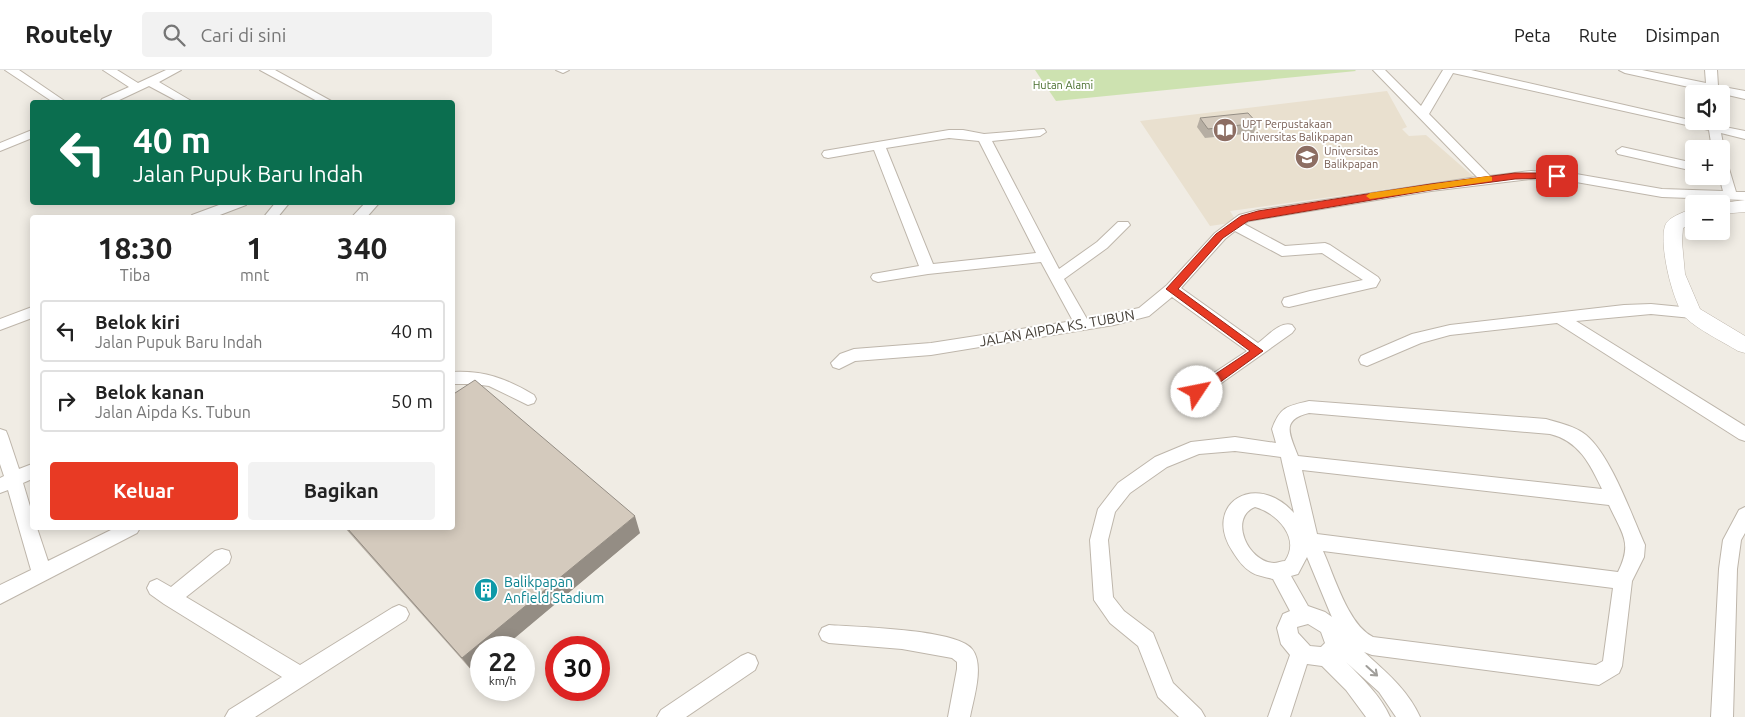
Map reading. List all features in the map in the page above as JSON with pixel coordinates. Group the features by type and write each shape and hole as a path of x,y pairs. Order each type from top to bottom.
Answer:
{"street":[{"path":"11,70 57,100"},
{"path":"109,70 137,87"},
{"path":"110,100 175,70"},
{"path":"266,70 323,100"},
{"path":"1379,70 1486,179"},
{"path":"1423,113 1449,70"},
{"path":"1456,70 1685,119"},
{"path":"1625,70 1689,85"},
{"path":"1712,70 1713,85"},
{"path":"150,82 183,100"},
{"path":"1730,93 1745,95"},
{"path":"1729,130 1745,135"},
{"path":"828,154 949,134 963,134 984,138 1040,132"},
{"path":"0,147 30,135"},
{"path":"984,138 1056,278 1082,324"},
{"path":"878,145 928,269"},
{"path":"1622,151 1685,165"},
{"name":"JALAN AIPDA KS. TUBUN","path":"839,363 854,355 931,349 1114,320 1144,312 1172,289 1220,236 1244,218 1258,214 1486,179 1531,175 1557,176 1643,191 1732,203 1745,196"},
{"path":"1727,185 1732,203"},
{"path":"205,215 233,205"},
{"path":"272,215 281,205"},
{"path":"360,215 371,205"},
{"path":"1685,219 1674,225 1676,274 1692,313"},
{"path":"1056,278 1102,246 1123,225"},
{"path":"1234,226 1263,239 1282,251 1291,252 1325,248 1373,280 1371,283 1314,293 1289,302"},
{"path":"878,277 928,269 1045,257"},
{"path":"1172,289 1258,351"},
{"path":"1367,360 1417,338 1450,330 1624,310 1651,309 1692,313 1745,346"},
{"path":"0,325 30,313"},
{"path":"1560,318 1745,434"},
{"path":"1197,392 1287,329"},
{"path":"455,378 474,376 499,382 528,398"},
{"path":"1309,407 1546,426 1567,432 1580,440 1594,456 1614,498 1636,545 1635,557 1623,580 1612,666 1599,675 1372,646 1354,635 1341,614 1310,541 1280,429 1284,418 1296,410 1309,407"},
{"path":"0,436 7,483 42,574"},
{"path":"1194,717 1165,690 1146,640 1117,617 1104,600 1099,540 1107,508 1124,488 1161,462 1197,447 1235,444 1289,457 1614,498"},
{"path":"7,483 30,472"},
{"path":"1722,717 1728,569 1732,540 1745,515"},
{"path":"0,595 127,530"},
{"path":"1310,541 1623,580"},
{"path":"222,557 164,593 302,677"},
{"path":"1279,572 1302,614"},
{"path":"236,717 399,614"},
{"path":"1330,647 1309,656 1301,652 1289,639 1287,624 1291,619 1302,614 1320,619 1333,632 1330,647 1353,683 1379,717"},
{"path":"829,634 926,642 948,646 961,652 965,657 967,666 966,684 959,717"},
{"path":"1330,647 1386,685 1409,717"},
{"path":"1278,717 1301,652"},
{"path":"668,717 748,663"}],"shaded area":[{"name":"Universitas Balikpapan","path":"1387,91 1407,127 1402,129 1409,136 1426,135 1474,177 1230,211 1237,222 1210,226 1140,121"}],"green space":[{"name":"Hutan Alami","path":"1035,70 1355,70 1356,71 1056,101"}],"building":[{"path":"1248,113 1257,123 1208,129 1200,118"},
{"name":"Balikpapan Anfield Stadium","path":"475,380 635,516 489,636 470,636 470,651 462,658 349,530 455,530 455,393"}],"slow traffic":[{"path":"1370,196 1489,179"}],"place":[{"name":"UPT Perpustakaan Universitas Balikpapan","path":"1225,130"},
{"name":"Universitas Balikpapan","path":"1307,157"},
{"name":"Balikpapan Anfield Stadium","path":"486,590"}],"route":[{"path":"1197,392 1258,351 1172,289 1220,236 1244,218 1337,201 1486,179 1515,176 1557,176"}]}
